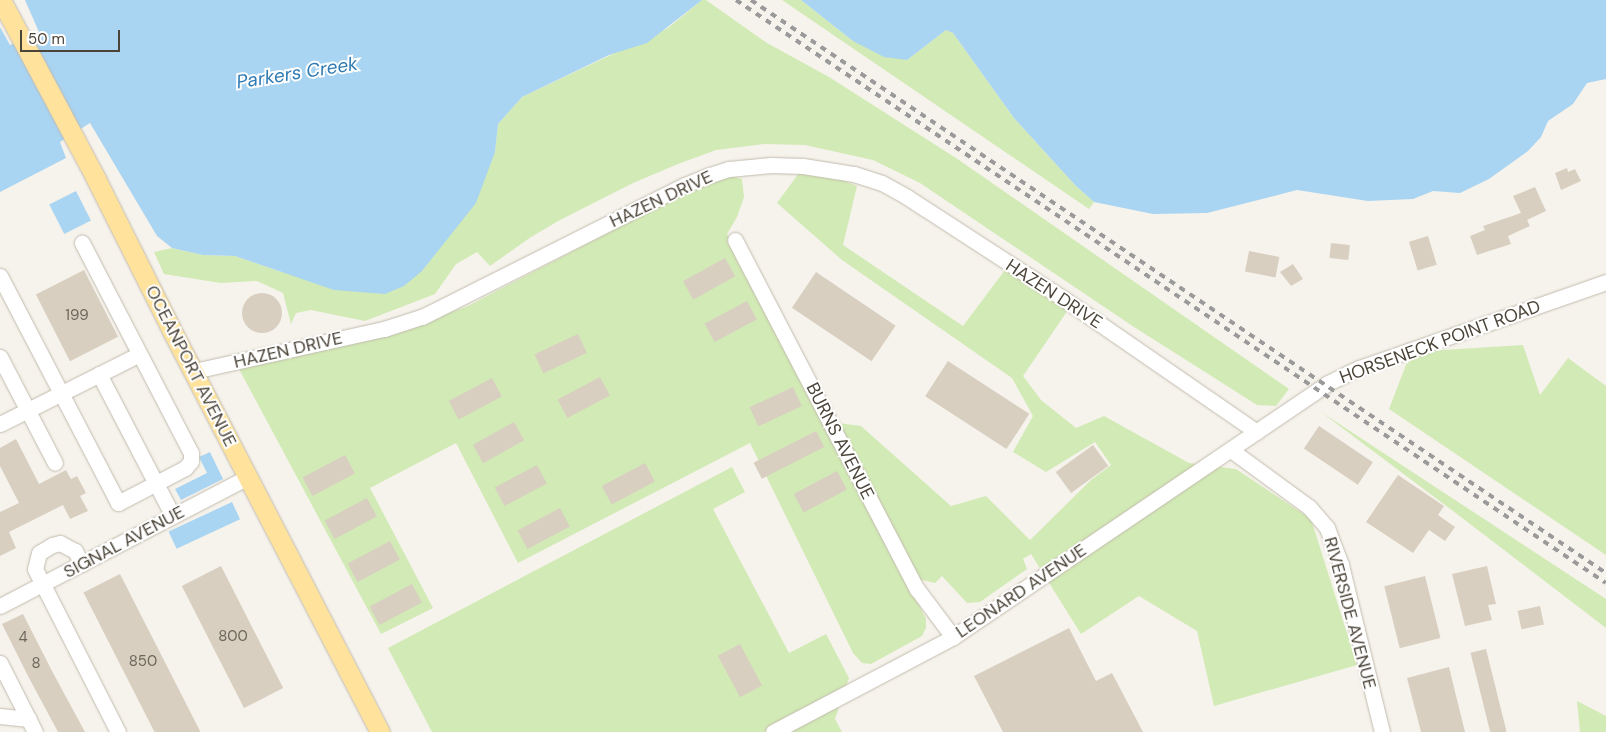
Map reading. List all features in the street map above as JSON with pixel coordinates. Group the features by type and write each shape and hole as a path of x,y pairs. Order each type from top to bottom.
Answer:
{"main road":[{"name":"OCEANPORT AVENUE","path":"1,0 75,139 170,329 194,371 380,732"}],"street":[{"name":"HAZEN DRIVE","path":"194,371 384,329 422,317 685,184 729,169 771,165 803,166 854,174 882,183 907,197 1064,299 1257,432"},
{"name":"BURNS AVENUE","path":"735,240 917,589 954,637"},
{"path":"0,276 118,503 185,468 191,461 191,453 138,355 82,243"},
{"name":"HORSENECK POINT ROAD","path":"1257,432 1326,384 1359,368 1606,282"},
{"path":"0,423 138,355"},
{"path":"0,356 55,463"},
{"path":"99,374 173,516"},
{"name":"LEONARD AVENUE","path":"773,732 954,637 1257,432"},
{"name":"RIVERSIDE AVENUE","path":"1231,450 1309,507 1329,532 1341,565 1382,732"},
{"name":"SIGNAL AVENUE","path":"0,606 248,477"},
{"path":"82,564 74,551 60,543 45,548 39,553 35,569 41,585 118,732"},
{"path":"2,670 32,725"},
{"path":"0,716 32,725"}],"green space":[{"path":"702,0 706,0 767,43 829,77 956,158 1289,389 1276,406 1257,405 1134,327 920,183 873,160 805,145 764,144 716,150 678,164 633,183 560,220 531,237 490,266 477,252 456,264 435,294 365,321 311,310 296,313 291,324 283,293 257,281 221,283 164,274 154,252 172,248 203,255 235,256 281,272 422,271 446,240 489,165 495,152 498,124 522,97 668,28"},
{"path":"782,0 801,0 853,41 907,60 946,30 953,33 1014,118 1076,186 1094,202 1089,209"},
{"path":"799,173 829,175 857,186 843,245 963,326 1005,270 1068,310 1023,376 1041,400 1076,428 1104,416 1189,463 1236,469 1311,519 1357,665 1214,706 1197,631 1139,596 1081,634 1031,554 1023,559 1027,569 980,602 967,603 942,576 935,583 922,580 909,585 926,619 926,628 922,636 871,664 862,663 853,653 750,443 518,563 456,443 370,488 433,608 381,634 239,369 386,336 468,306 696,187 728,175 742,179 744,197 737,217 727,234 824,421 861,426 951,506 986,496 1030,540 1091,480 1111,465 1095,442 1046,472 1013,452 1033,416 1012,378 842,260 777,203"},
{"path":"1523,345 1540,395 1568,358 1606,386 1606,555 1389,409 1411,352"},
{"path":"1321,412 1606,599 1606,628 1453,511"},
{"path":"732,467 745,492 713,509 789,653 826,634 849,678 835,719 842,732 432,732 388,648"},
{"path":"1577,701 1606,716 1606,732 1580,732"}],"water":[{"name":"Parkers Creek","path":"25,0 702,0 647,43 609,55 522,97 498,124 495,152 476,203 422,271 404,286 385,294 334,290 235,256 203,255 172,248 157,236 90,123 60,142 66,158 0,192 0,27 10,45 39,32"},
{"path":"801,0 1606,0 1606,79 1587,83 1573,104 1548,121 1541,137 1528,151 1489,179 1460,193 1433,191 1413,199 1368,201 1297,190 1207,213 1153,214 1094,202 1076,186 1014,118 953,33 946,30 907,60 884,57 853,41"},
{"path":"76,191 91,220 64,234 49,205"},
{"path":"210,452 223,479 181,500 175,489 207,473 199,457"},
{"path":"232,502 240,519 177,549 169,532"}],"building":[{"path":"1567,168 1568,172 1575,169 1581,181 1561,190 1555,173"},
{"path":"1535,187 1546,211 1527,220 1530,226 1508,236 1511,244 1477,255 1470,236 1485,230 1483,226 1521,213 1513,196"},
{"path":"1428,236 1437,265 1418,271 1409,242"},
{"path":"1331,243 1350,245 1348,260 1329,258"},
{"path":"1249,251 1279,257 1275,278 1245,272"},
{"path":"725,258 735,276 693,300 683,281"},
{"path":"1293,264 1303,279 1291,286 1280,272"},
{"path":"84,270 118,337 70,361 36,295"},
{"path":"816,272 896,326 872,361 792,308"},
{"path":"262,293 276,299 282,313 276,327 262,333 248,327 242,313 248,299"},
{"path":"747,301 757,320 714,342 705,324"},
{"path":"578,334 587,353 543,373 534,354"},
{"path":"948,361 1029,414 1006,449 925,396"},
{"path":"600,377 610,396 567,418 558,400"},
{"path":"492,378 502,397 459,420 449,401"},
{"path":"793,387 802,406 758,426 749,407"},
{"path":"514,422 524,440 483,463 473,445"},
{"path":"1319,426 1373,462 1358,485 1304,448"},
{"path":"816,431 824,447 762,479 754,463"},
{"path":"16,439 39,484 66,470 71,479 77,476 86,493 80,496 88,511 70,519 63,505 9,532 16,548 0,556 0,512 19,503 0,466 0,448"},
{"path":"1093,445 1108,466 1071,493 1056,472"},
{"path":"345,455 355,474 312,496 303,478"},
{"path":"645,463 655,482 612,505 602,486"},
{"path":"537,465 547,484 504,506 495,488"},
{"path":"837,471 847,490 804,513 794,494"},
{"path":"1398,475 1444,506 1438,515 1455,527 1445,541 1429,530 1413,553 1366,522"},
{"path":"367,498 377,517 334,539 325,521"},
{"path":"560,508 570,527 527,549 518,531"},
{"path":"390,541 400,560 357,582 348,564"},
{"path":"221,566 283,688 244,708 182,586"},
{"path":"1487,566 1496,604 1488,605 1492,620 1465,626 1452,574"},
{"path":"120,574 201,732 154,732 83,593"},
{"path":"1425,576 1440,638 1400,648 1384,586"},
{"path":"412,584 422,603 379,625 370,607"},
{"path":"1540,606 1544,625 1521,629 1518,611"},
{"path":"23,614 85,732 58,732 28,676 2,624"},
{"path":"1069,628 1096,681 1112,673 1143,732 1003,732 974,676"},
{"path":"740,644 762,685 740,697 718,656"},
{"path":"1486,649 1507,731 1490,732 1470,653"},
{"path":"1449,667 1465,732 1421,732 1407,678"}],"railway":[{"path":"736,0 1606,583"},
{"path":"751,0 1606,573"}]}
